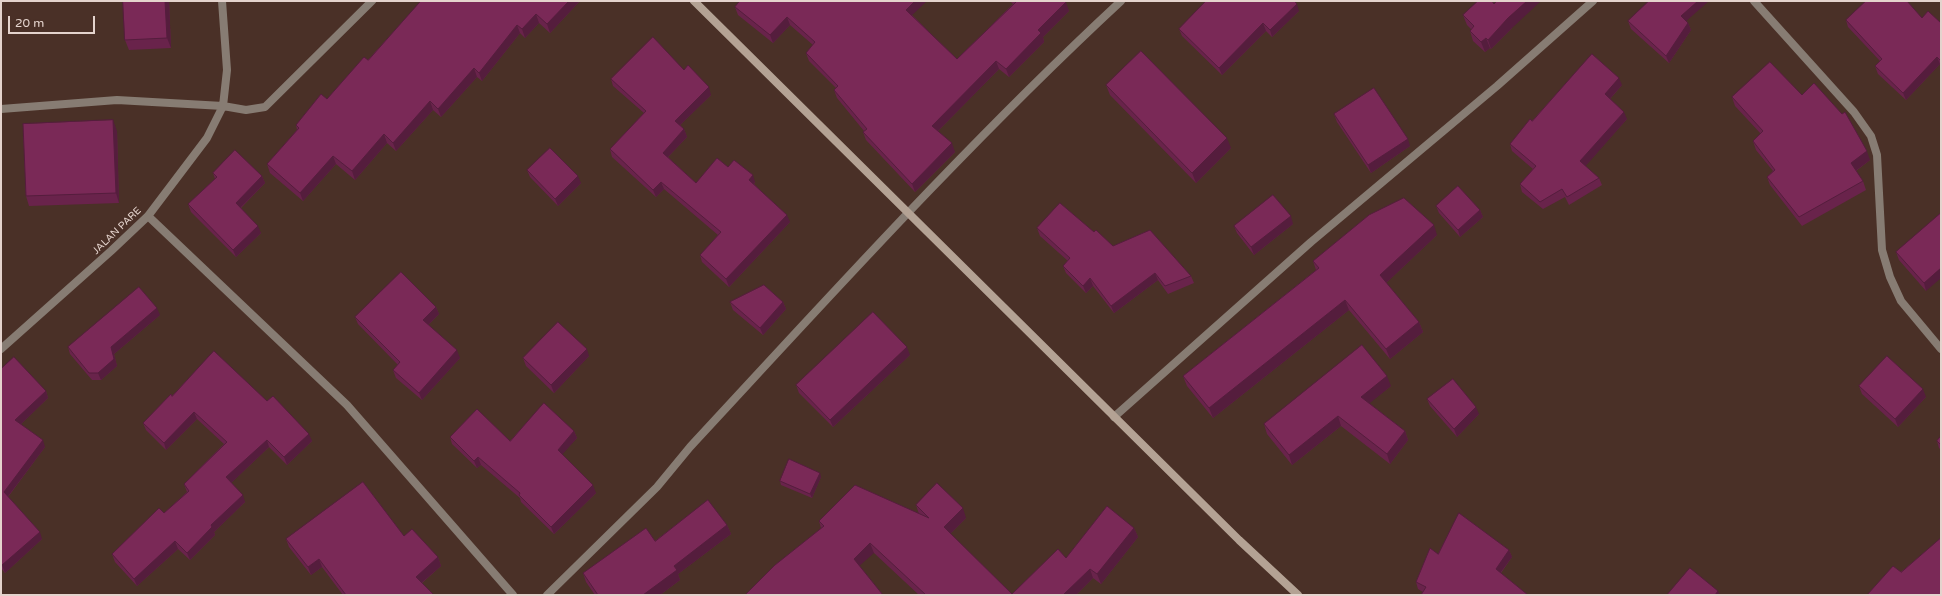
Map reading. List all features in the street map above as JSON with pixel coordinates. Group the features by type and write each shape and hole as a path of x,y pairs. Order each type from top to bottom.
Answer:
{"street":[{"path":"222,1 227,70 223,106"},
{"path":"1,109 117,100 223,106 246,110 265,107 372,1"},
{"path":"694,1 1114,417 1297,595"},
{"path":"547,595 657,487 690,447 907,213 1046,70 1121,1"},
{"path":"1114,417 1312,242 1497,86 1593,1"},
{"path":"1754,1 1854,112 1872,136 1877,156 1882,250 1890,277 1902,301 1941,349"},
{"name":"JALAN PARE","path":"1,349 148,216 207,138 223,106"},
{"path":"148,216 347,405 513,595"}],"building":[{"path":"123,1 165,1 167,38 125,40"},
{"path":"421,1 569,1 547,24 536,14 522,29 517,25 479,73 474,68 438,109 430,101 393,143 384,134 352,171 333,156 300,193 267,164 299,128 296,125 321,94 327,99 364,57 368,60"},
{"path":"740,1 915,1 906,10 957,59 1016,2 1015,1 1066,2 1038,30 1041,33 1006,69 996,61 932,126 952,143 912,184 863,132 867,129 834,90 838,86 806,53 815,42 787,17 770,35 735,7"},
{"path":"1206,1 1294,1 1297,4 1270,30 1263,23 1219,68 1179,29"},
{"path":"1478,1 1492,1 1494,4 1497,1 1527,1 1508,18 1488,40 1486,38 1481,42 1470,31 1474,26 1463,15"},
{"path":"1649,1 1698,1 1681,16 1688,23 1666,56 1628,21"},
{"path":"1866,1 1907,1 1922,18 1928,11 1941,23 1941,61 1937,57 1903,93 1875,66 1882,59 1846,20"},
{"path":"653,37 684,70 688,65 709,87 675,121 684,129 663,153 696,183 717,158 728,167 734,160 753,175 749,180 787,215 726,279 700,255 721,232 661,182 653,190 610,149 646,111 611,79"},
{"path":"1141,51 1227,138 1192,173 1106,85"},
{"path":"1592,54 1619,78 1605,94 1624,112 1580,161 1599,178 1567,197 1562,189 1540,202 1520,184 1536,166 1510,144 1530,119 1532,121"},
{"path":"1770,62 1802,95 1814,83 1842,114 1845,112 1867,151 1851,163 1863,181 1799,217 1767,177 1775,170 1753,141 1763,131 1732,97"},
{"path":"1374,88 1408,139 1368,165 1334,114"},
{"path":"113,120 116,193 26,196 23,124"},
{"path":"550,148 578,176 555,199 527,170"},
{"path":"235,150 262,176 236,203 258,226 233,250 188,204 217,177 213,173"},
{"path":"1458,186 1480,210 1458,230 1436,206"},
{"path":"1273,195 1291,216 1251,247 1234,226"},
{"path":"1404,198 1434,225 1380,275 1419,322 1386,349 1345,300 1209,408 1183,376 1319,268 1313,261 1369,215"},
{"path":"1060,203 1094,232 1096,230 1113,246 1150,230 1191,276 1165,286 1155,273 1111,306 1090,278 1083,286 1063,266 1070,258 1037,228"},
{"path":"1941,213 1941,268 1924,283 1896,252"},
{"path":"401,272 436,307 423,320 457,350 419,393 393,370 400,362 355,317"},
{"path":"764,285 783,302 760,328 730,302"},
{"path":"139,287 157,308 111,347 114,359 98,373 89,373 68,347"},
{"path":"873,312 907,347 830,420 796,385"},
{"path":"558,322 587,349 551,385 523,358"},
{"path":"1362,345 1387,376 1361,397 1405,431 1387,454 1338,416 1289,455 1264,424"},
{"path":"214,351 267,401 273,396 309,434 284,457 267,440 226,477 243,495 211,525 212,527 187,553 175,541 134,579 112,554 159,508 164,513 189,491 184,484 227,442 194,412 164,443 143,423 171,394 172,396"},
{"path":"1887,356 1923,389 1895,419 1859,386"},
{"path":"14,357 46,391 15,420 43,440 4,492 40,532 2,565 1,369"},
{"path":"1453,379 1476,407 1454,429 1427,399"},
{"path":"544,403 574,431 558,450 593,485 551,527 519,495 520,493 478,457 474,461 450,437 477,409 510,441"},
{"path":"1941,436 1941,445 1937,441"},
{"path":"789,459 820,473 810,494 780,481"},
{"path":"363,482 404,536 412,529 438,557 416,577 434,595 346,595 319,559 308,567 286,539"},
{"path":"937,483 963,508 944,527 1012,594 1058,549 1066,558 1107,506 1134,528 1097,574 1090,569 1063,595 926,595 870,543 854,559 883,595 745,595 775,565 824,526 819,521 855,485 929,518 916,505"},
{"path":"708,500 727,525 674,566 677,570 643,595 598,595 583,573 646,528 655,541"},
{"path":"1459,513 1509,550 1496,569 1528,595 1421,595 1426,587 1416,582 1430,548 1438,554"},
{"path":"1941,538 1941,595 1867,595 1893,566 1901,572"},
{"path":"1690,568 1718,591 1715,595 1667,595"}]}
